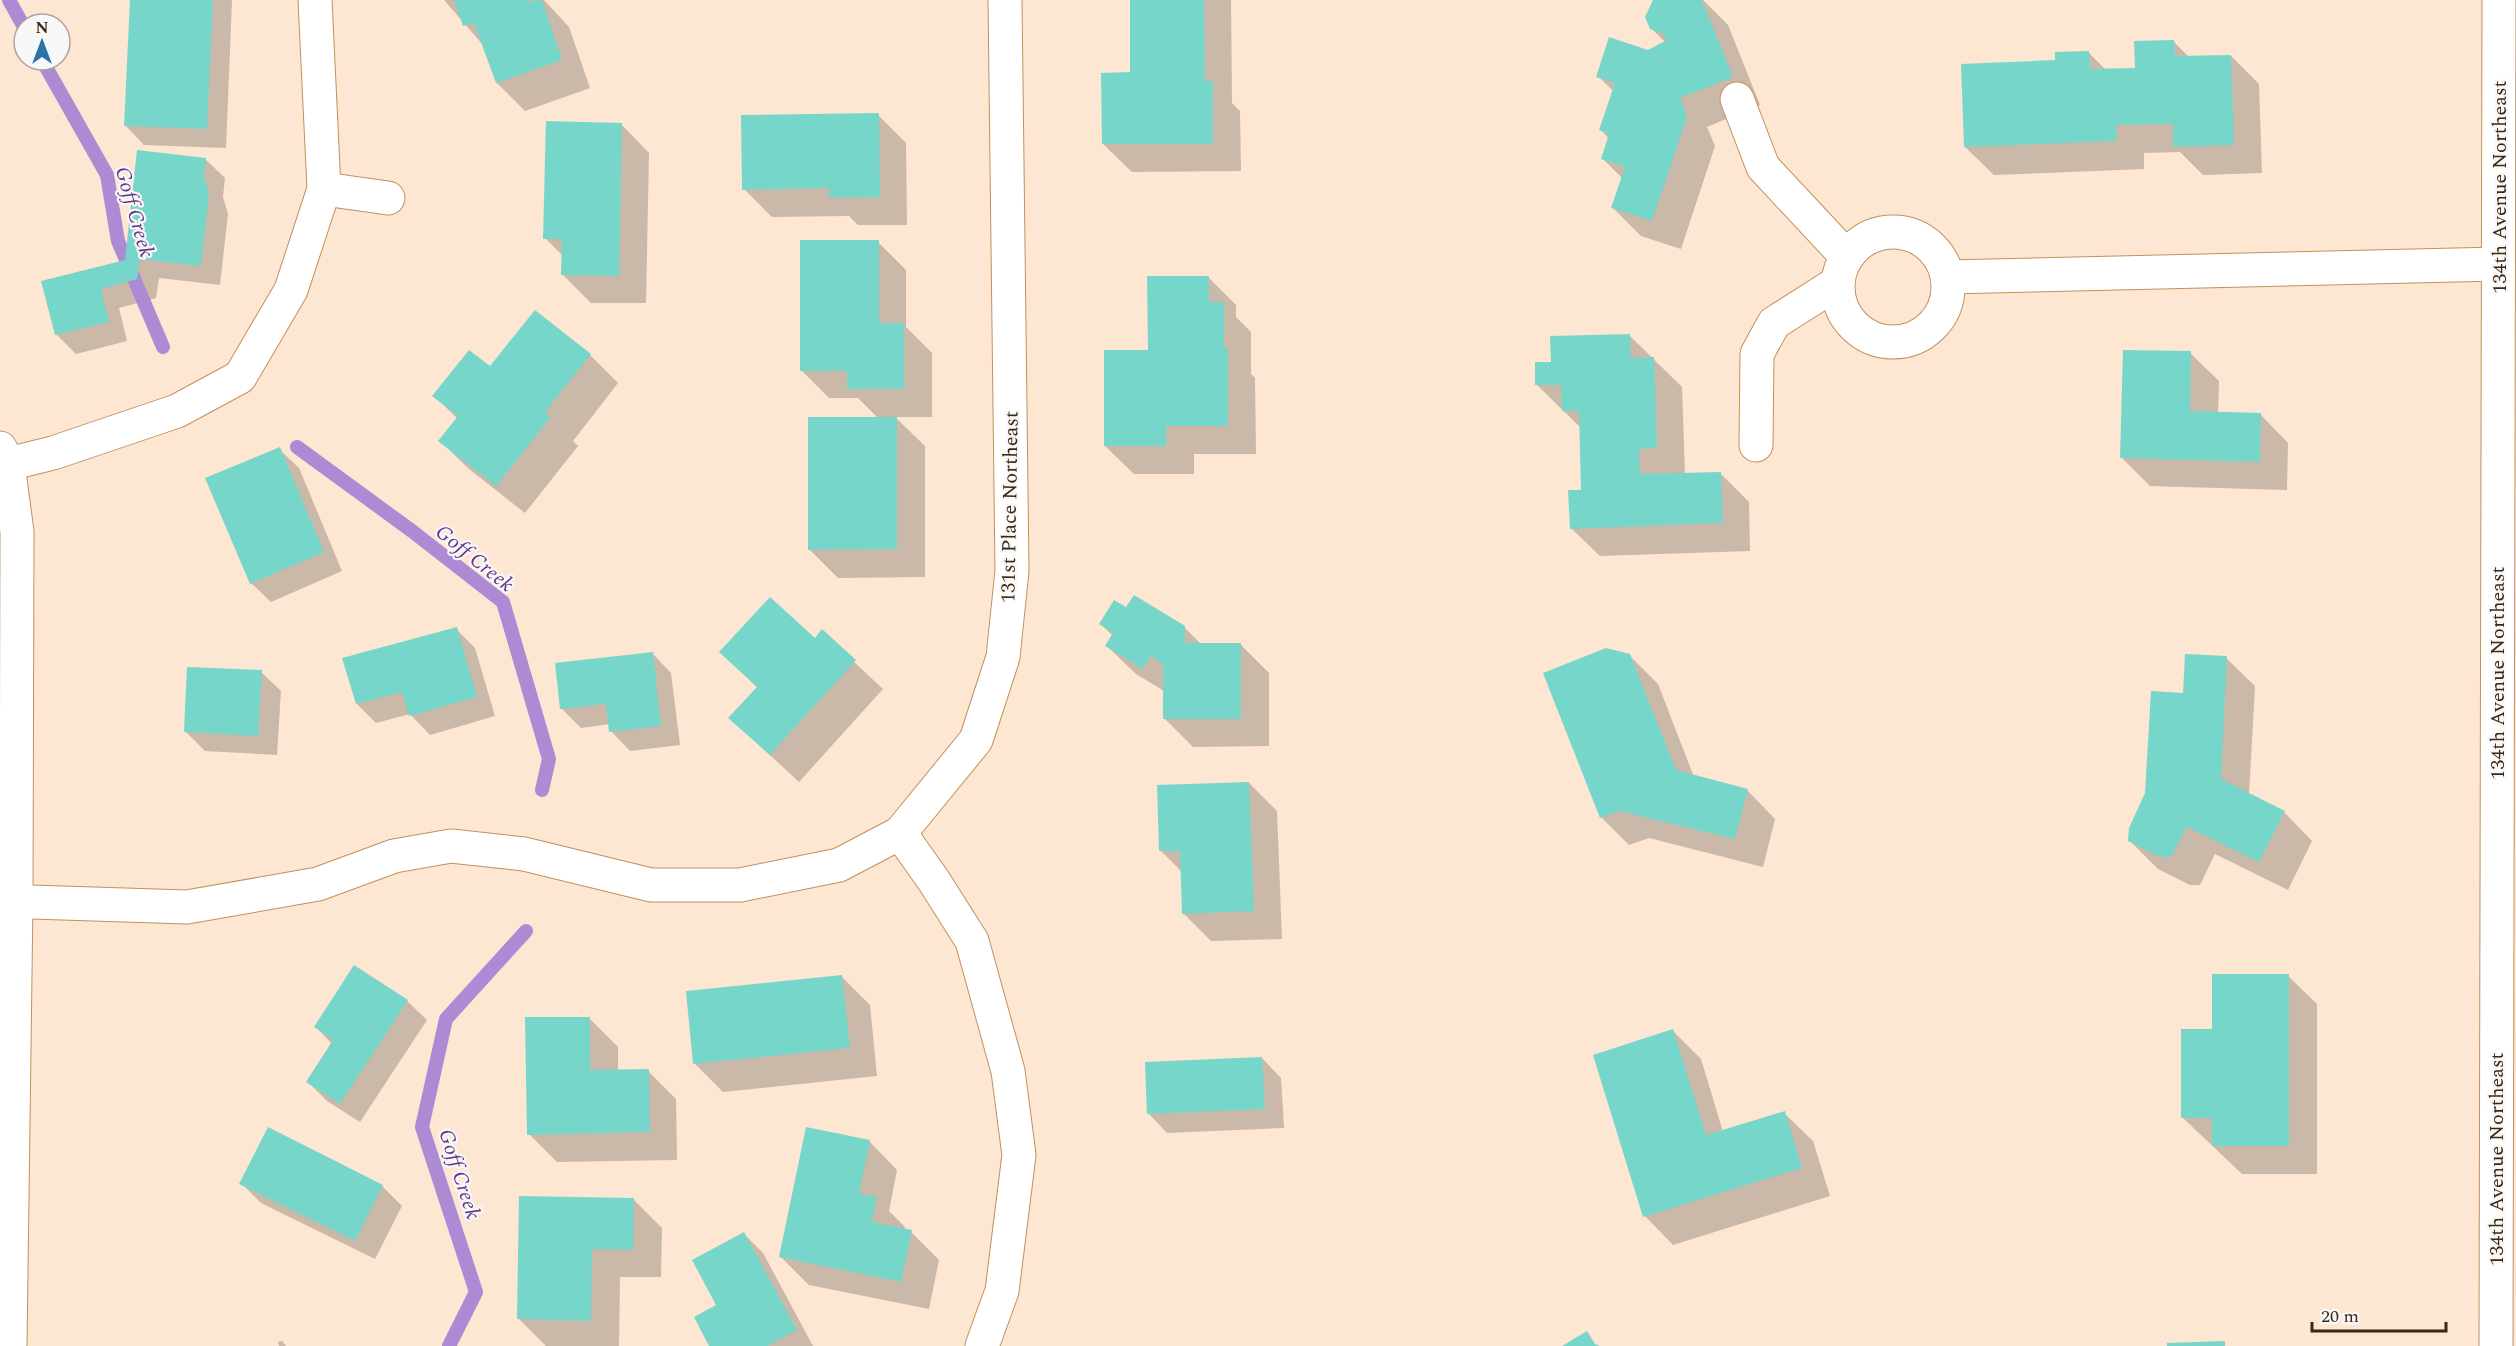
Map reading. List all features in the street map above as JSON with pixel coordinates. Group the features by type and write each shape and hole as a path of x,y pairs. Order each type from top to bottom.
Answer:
{"street":[{"path":"10,1346 8,901 17,532 4,456 53,453 177,411 240,376 291,290 324,189 315,0"},
{"name":"131st Place Northeast","path":"900,833 976,740 1003,657 1012,571 1005,0"},
{"name":"134th Avenue Northeast","path":"2496,1346 2506,1304 2507,439 2498,264 2499,0"},
{"path":"1737,99 1763,167 1842,270"},
{"path":"324,189 388,198"},
{"path":"1899,231 1917,236 1931,246 1942,260 1948,277 1948,296 1942,314 1931,328 1915,338 1896,342 1877,340 1861,332 1847,319 1839,302 1842,270 1851,250 1865,238 1881,232 1899,231"},
{"path":"1948,277 2498,264"},
{"path":"1756,445 1757,354 1774,323 1842,270"},
{"path":"8,901 187,907 318,884 394,856 451,846 524,854 651,885 740,885 839,865 900,833 972,941 1008,1071 1019,1155 1002,1291 982,1346"}],"building":[{"path":"130,0 213,0 207,129 124,126"},
{"path":"454,0 527,0 527,2 542,0 562,60 496,83 474,23 463,26"},
{"path":"1130,0 1204,0 1205,81 1213,81 1213,144 1102,144 1101,73 1130,72"},
{"path":"1653,0 1702,0 1733,77 1680,98 1687,117 1652,221 1611,208 1625,167 1601,159 1609,134 1599,130 1615,83 1596,77 1609,37 1648,50 1667,40 1664,34 1650,29 1645,17"},
{"path":"2174,40 2175,56 2231,55 2234,145 2173,147 2173,124 2116,125 2117,141 1964,147 1961,64 2055,60 2055,52 2089,51 2090,69 2135,68 2134,41"},
{"path":"879,113 880,197 829,198 829,188 742,190 741,115"},
{"path":"546,121 622,123 619,276 561,275 562,239 543,239"},
{"path":"137,150 206,158 204,176 209,194 201,266 140,259 137,279 101,289 109,322 55,335 41,281 125,260"},
{"path":"800,240 879,240 879,323 904,323 904,389 847,389 847,371 800,371"},
{"path":"1147,276 1209,276 1209,302 1224,302 1224,348 1228,348 1228,426 1166,426 1166,446 1104,446 1104,350 1148,350"},
{"path":"535,310 591,354 545,412 551,417 496,486 438,441 458,416 432,396 469,350 490,366"},
{"path":"1630,334 1631,358 1654,357 1657,448 1639,449 1640,474 1721,472 1723,523 1570,529 1568,490 1581,490 1579,411 1562,411 1561,385 1535,385 1535,362 1551,362 1550,336"},
{"path":"2123,350 2191,351 2190,411 2261,413 2260,462 2120,458"},
{"path":"808,417 897,417 897,549 808,550"},
{"path":"280,447 324,552 250,584 205,478"},
{"path":"1134,595 1185,626 1185,643 1241,643 1241,719 1163,719 1163,664 1151,656 1143,669 1105,646 1113,633 1099,624 1114,600 1126,607"},
{"path":"770,597 815,638 822,629 856,660 770,755 728,718 757,687 719,652"},
{"path":"457,627 477,697 409,716 402,692 356,704 342,658"},
{"path":"1606,648 1630,654 1676,770 1748,789 1735,839 1619,811 1600,818 1543,673"},
{"path":"653,652 661,726 609,732 606,704 560,709 555,663"},
{"path":"2185,654 2227,656 2221,779 2285,811 2259,862 2187,827 2171,857 2160,857 2128,841 2129,828 2145,793 2151,691 2183,693"},
{"path":"187,667 262,670 258,736 184,732"},
{"path":"1249,782 1254,911 1182,914 1180,851 1159,851 1157,785"},
{"path":"354,965 408,1000 340,1104 306,1082 333,1040 314,1027"},
{"path":"2212,974 2289,974 2289,1146 2212,1146 2212,1118 2181,1118 2181,1029 2212,1029"},
{"path":"842,975 850,1048 693,1064 686,991"},
{"path":"525,1017 590,1017 590,1070 649,1069 650,1132 527,1135"},
{"path":"1673,1029 1706,1135 1785,1111 1802,1168 1643,1217 1593,1055"},
{"path":"1262,1057 1265,1109 1147,1114 1145,1062"},
{"path":"268,1127 383,1185 355,1241 239,1184"},
{"path":"806,1127 870,1140 859,1193 877,1197 872,1222 912,1230 901,1282 779,1257"},
{"path":"519,1196 634,1198 633,1250 592,1249 591,1321 517,1319"},
{"path":"744,1232 797,1330 767,1346 709,1346 694,1317 716,1305 692,1260"},
{"path":"1587,1331 1595,1344 1600,1346 1562,1346"},
{"path":"2225,1341 2225,1346 2167,1346 2167,1343"}],"waterway":[{"name":"Goff Creek","path":"9,0 16,12"},
{"name":"Goff Creek","path":"49,72 107,175 118,241 163,347"},
{"name":"Goff Creek","path":"297,447 412,531 503,602 549,759 542,790"},
{"name":"Goff Creek","path":"449,1346 476,1292 422,1127 446,1019 526,931"}]}
